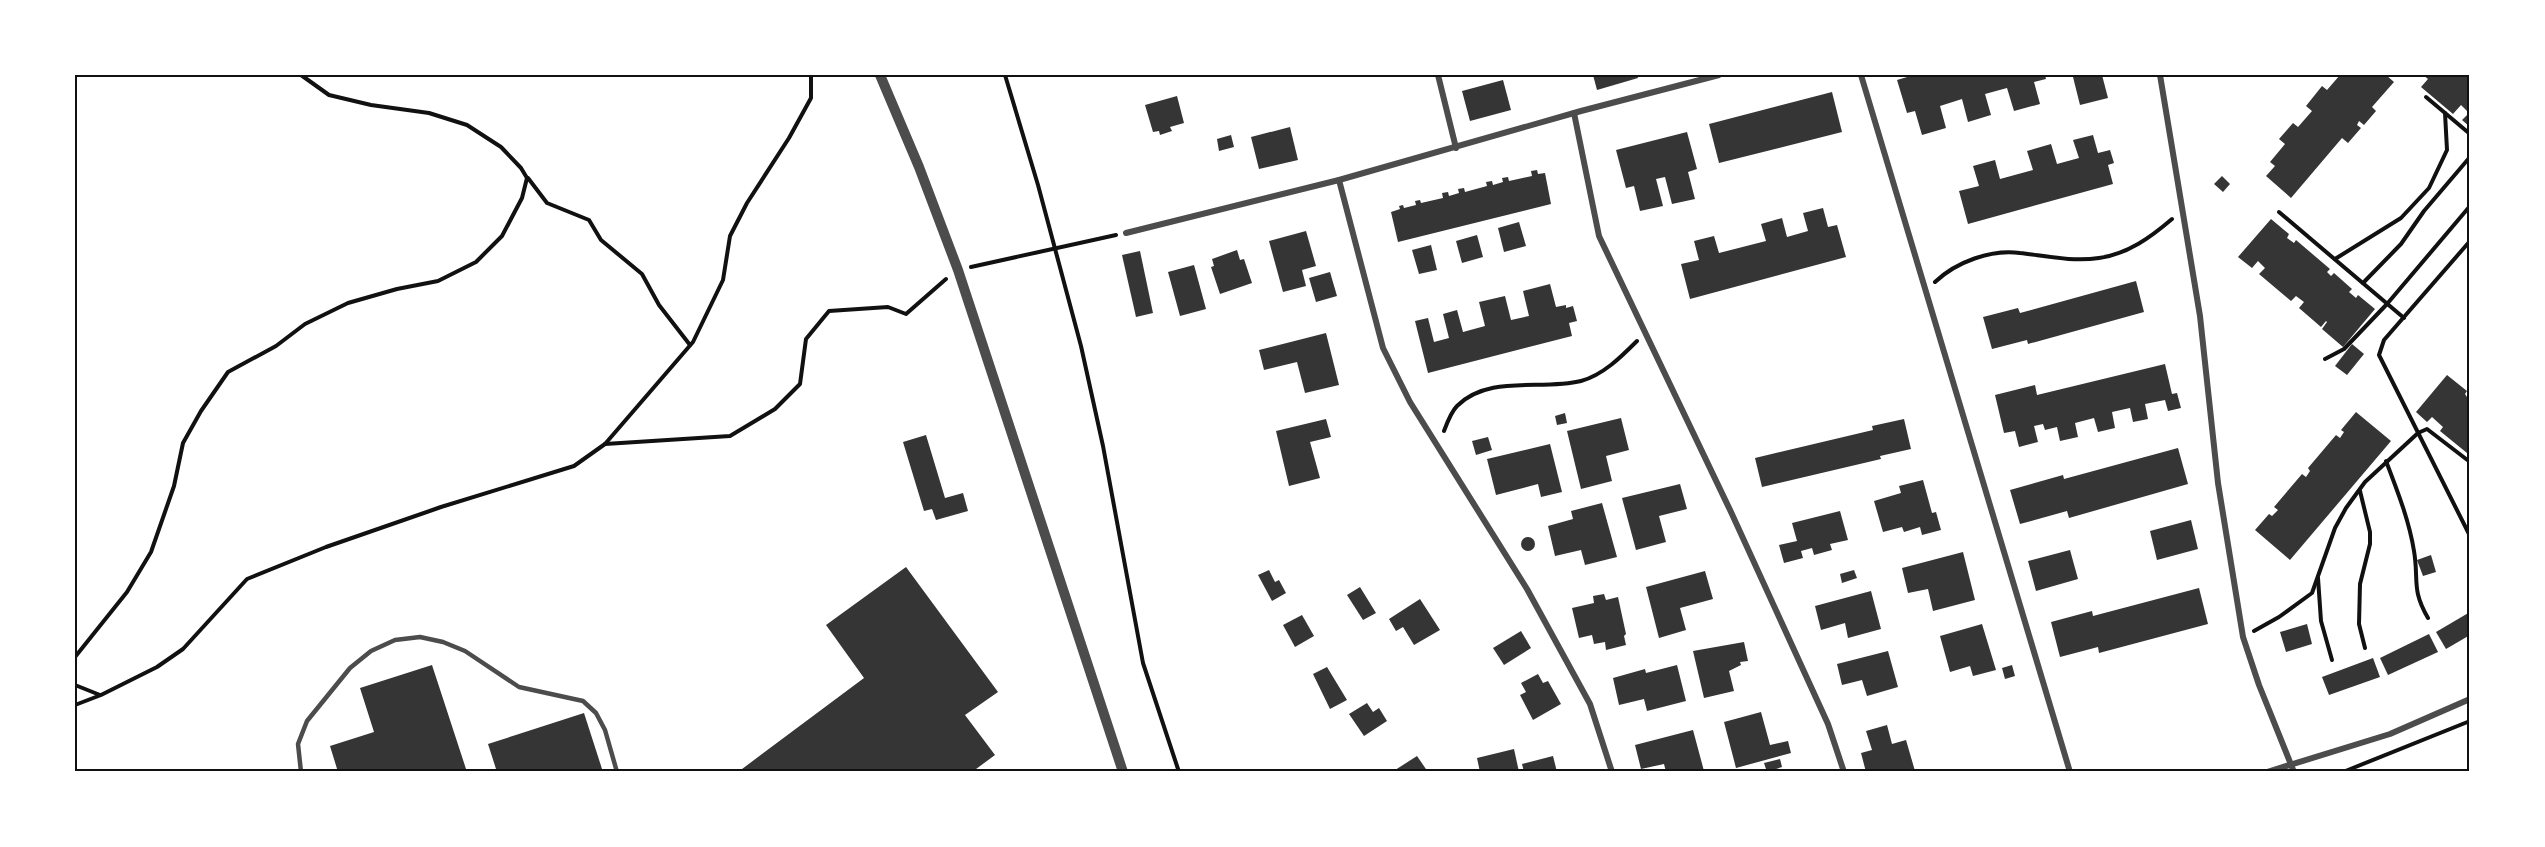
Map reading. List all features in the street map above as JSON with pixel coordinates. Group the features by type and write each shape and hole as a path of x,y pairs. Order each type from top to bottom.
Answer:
{"street":[{"path":"880,75 919,166 958,270 1123,772"},
{"path":"1438,75 1456,148"},
{"path":"1126,233 1339,180 1574,113 1719,75"},
{"path":"1861,75 2070,772"},
{"path":"2160,75 2200,316 2218,483 2243,637 2259,685 2294,772"},
{"path":"1574,113 1599,236 1731,512 1828,724 1844,772"},
{"path":"1339,180 1383,348 1410,402 1527,589 1590,704 1612,772"},
{"path":"2267,772 2390,734 2470,699"}],"lane":[{"path":"301,772 298,744 307,721 350,668 371,651 395,640 420,637 443,642 465,651 519,687 583,701 596,713 605,730 617,772"}],"path":[{"path":"301,75 329,94 371,105 429,113 467,125 501,147 548,203 589,220 601,240 642,274 659,305 690,345"},
{"path":"75,705 101,695 157,666 183,649 247,579 326,547 574,466 605,444 690,345 723,280 730,236 747,203 789,138 811,98 811,75"},
{"path":"1005,75 1038,185 1081,345 1103,446 1143,663 1179,772"},
{"path":"2426,97 2470,134"},
{"path":"2334,259 2401,218 2429,188 2447,150 2445,113"},
{"path":"2363,284 2401,244 2424,211 2470,157"},
{"path":"75,657 102,620 127,592 151,552 174,486 183,443 201,411 228,372 276,345 305,324 348,303 397,289 438,281 476,262 502,236 522,198 527,178 525,175"},
{"path":"2325,359 2344,349 2387,304 2470,206"},
{"path":"1926,291 1950,269 1992,255 2020,253 2087,259 2108,256 2129,249 2149,238 2183,211"},
{"path":"2279,212 2404,318"},
{"path":"605,444 730,436 775,409 800,384 806,339 829,311 888,307 906,314 958,270 1126,233"},
{"path":"2470,241 2384,340 2379,355 2470,536"},
{"path":"1436,444 1456,407 1476,393 1503,387 1582,380 1607,368 1645,334"},
{"path":"2243,637 2279,617 2312,593 2335,528 2359,490 2386,461 2418,433 2427,429 2470,462"},
{"path":"2386,461 2407,520 2415,552 2415,586 2418,601 2428,618"},
{"path":"2359,490 2370,532 2370,544 2360,584 2359,624 2365,648"},
{"path":"2318,576 2321,621 2332,660"},
{"path":"75,685 101,695"},
{"path":"2343,772 2470,721"}],"building":[{"path":"1593,75 1637,75 1638,78 1597,90"},
{"path":"1914,75 2045,75 2046,79 2034,82 2040,104 2014,111 2007,88 1985,94 1991,115 1968,122 1962,99 1940,106 1946,128 1922,135 1915,111 1907,113 1897,80"},
{"path":"2102,75 2108,98 2080,105 2073,77"},
{"path":"2340,75 2386,75 2394,82 2372,107 2376,111 2364,125 2359,121 2357,125 2361,128 2348,143 2342,138 2291,198 2266,176 2275,166 2270,162 2285,144 2279,139 2293,123 2298,127 2312,111 2306,106 2322,86 2327,90"},
{"path":"2423,75 2470,75 2470,127 2462,120 2469,113 2461,105 2453,114 2421,87 2428,79"},
{"path":"1503,80 1511,110 1470,121 1462,91"},
{"path":"1832,92 1842,132 1719,163 1709,124"},
{"path":"1177,96 1184,123 1170,127 1172,131 1160,135 1159,131 1153,132 1145,105"},
{"path":"1290,127 1298,160 1259,169 1251,137"},
{"path":"1687,132 1697,169 1688,172 1695,199 1672,204 1665,177 1656,179 1663,206 1640,211 1634,186 1626,188 1616,150"},
{"path":"1231,135 1234,147 1219,151 1217,139"},
{"path":"2093,135 2098,153 2110,150 2114,163 2108,165 2113,184 1968,224 1959,191 1979,186 1973,166 1995,160 2000,179 2033,170 2027,151 2051,144 2057,164 2079,158 2073,140"},
{"path":"1537,170 1538,174 1545,173 1551,204 1398,242 1391,212 1400,209 1399,206 1403,205 1404,208 1416,205 1415,201 1420,200 1421,203 1443,198 1442,193 1448,192 1449,196 1459,193 1458,189 1464,188 1465,192 1487,186 1486,182 1492,181 1493,185 1503,182 1502,178 1508,177 1509,181 1532,176 1531,171"},
{"path":"2222,176 2230,184 2223,192 2214,184"},
{"path":"1823,208 1828,227 1837,225 1846,257 1690,299 1681,264 1699,260 1694,241 1714,236 1719,253 1766,241 1761,224 1782,218 1787,237 1808,231 1803,213"},
{"path":"2271,219 2289,234 2287,238 2294,243 2296,240 2330,269 2327,272 2331,276 2334,273 2352,289 2349,292 2356,298 2358,295 2375,309 2343,347 2322,329 2326,321 2321,327 2299,308 2304,302 2296,296 2291,301 2259,274 2265,268 2258,261 2252,268 2238,257"},
{"path":"1519,222 1526,246 1504,252 1498,228"},
{"path":"1306,231 1316,266 1302,270 1306,286 1283,292 1269,241"},
{"path":"1477,235 1483,257 1462,263 1456,241"},
{"path":"1431,245 1437,270 1419,274 1412,250"},
{"path":"1237,250 1240,260 1244,259 1252,283 1220,294 1211,267 1214,266 1212,259"},
{"path":"1140,251 1153,313 1136,317 1122,255"},
{"path":"1194,265 1206,309 1180,316 1168,272"},
{"path":"1330,272 1337,296 1316,302 1309,278"},
{"path":"2136,281 2144,312 2028,344 2027,340 1992,349 1983,317 2018,308 2020,313"},
{"path":"1550,284 1556,307 1573,306 1577,321 1569,323 1572,336 1428,373 1415,321 1428,318 1434,342 1449,338 1443,314 1457,310 1463,332 1485,326 1479,302 1505,296 1511,320 1529,316 1523,291"},
{"path":"1326,333 1339,385 1305,393 1297,362 1264,370 1259,350"},
{"path":"2352,344 2364,354 2347,375 2335,366"},
{"path":"2165,364 2172,394 2177,393 2181,408 2168,411 2165,400 2145,404 2148,419 2133,422 2130,408 2112,412 2115,428 2098,432 2094,418 2075,423 2078,437 2060,441 2057,427 2045,430 2043,424 2034,426 2038,442 2019,447 2015,431 2004,433 1995,395 2035,385 2037,395"},
{"path":"2447,375 2467,391 2465,394 2467,397 2470,394 2470,450 2467,453 2440,431 2443,427 2432,417 2427,422 2416,412"},
{"path":"2356,412 2391,441 2290,560 2255,530 2269,514 2272,516 2278,510 2274,507 2302,474 2306,477 2310,471 2308,468 2336,435 2340,438 2344,432 2341,430"},
{"path":"1565,413 1567,423 1557,425 1555,416"},
{"path":"1621,418 1629,450 1606,456 1612,481 1581,489 1567,431"},
{"path":"1326,419 1331,437 1310,442 1320,478 1289,486 1276,431"},
{"path":"1904,419 1911,449 1880,456 1881,459 1762,487 1755,458 1873,430 1872,426"},
{"path":"926,435 945,498 963,493 968,511 936,520 932,509 924,511 903,442"},
{"path":"1488,437 1492,450 1476,455 1472,441"},
{"path":"1550,444 1562,492 1541,497 1538,484 1496,495 1487,459"},
{"path":"2178,448 2188,484 2069,518 2067,511 2020,524 2010,490 2063,475 2064,479"},
{"path":"1923,480 1932,513 1936,512 1941,530 1922,535 1920,527 1904,532 1902,527 1883,532 1874,501 1901,493 1899,486"},
{"path":"1680,484 1687,509 1659,516 1666,542 1636,550 1622,498"},
{"path":"1602,503 1617,557 1585,565 1581,550 1555,556 1548,526 1573,519 1571,511"},
{"path":"1840,511 1848,540 1830,544 1832,550 1814,555 1812,548 1801,551 1803,558 1784,563 1779,545 1797,541 1792,523"},
{"path":"2191,520 2198,549 2157,560 2150,531"},
{"path":"1525,537 1531,537 1535,544 1531,551 1525,551 1521,547 1521,541"},
{"path":"2070,550 2078,579 2036,591 2028,561"},
{"path":"1963,552 1975,600 1933,611 1928,589 1908,593 1902,568"},
{"path":"2431,555 2436,572 2423,576 2417,560"},
{"path":"906,567 998,692 965,715 995,755 972,772 738,772 864,678 826,625"},
{"path":"1269,570 1275,582 1279,580 1286,593 1272,601 1258,575"},
{"path":"1854,570 1857,578 1842,583 1840,574"},
{"path":"1705,571 1713,599 1680,608 1686,630 1659,638 1646,587"},
{"path":"1360,587 1376,613 1363,620 1347,595"},
{"path":"2199,588 2208,624 2099,653 2098,647 2060,657 2051,622 2092,611 2093,616"},
{"path":"1871,591 1881,629 1848,638 1845,623 1821,630 1815,606"},
{"path":"1604,594 1606,600 1618,597 1626,634 1624,636 1626,645 1606,650 1605,642 1594,644 1592,635 1579,638 1572,608 1594,603 1593,596"},
{"path":"1420,599 1440,630 1414,645 1403,627 1396,631 1389,619"},
{"path":"2470,612 2470,635 2446,649 2436,632"},
{"path":"1302,615 1314,636 1295,647 1283,625"},
{"path":"1982,624 1996,670 1973,676 1970,666 1950,672 1940,636"},
{"path":"2307,624 2312,644 2286,652 2280,632"},
{"path":"1521,631 1531,648 1504,665 1493,648"},
{"path":"2429,634 2438,652 2388,675 2380,658"},
{"path":"1744,642 1748,661 1740,662 1741,665 1729,671 1734,691 1704,698 1693,651"},
{"path":"1888,651 1898,687 1867,696 1862,680 1842,685 1837,664"},
{"path":"2373,658 2380,677 2329,695 2322,677"},
{"path":"432,665 467,772 338,772 330,746 374,732 360,688"},
{"path":"1677,665 1686,701 1647,711 1644,699 1619,705 1613,678 1645,669 1646,673"},
{"path":"2012,665 2015,676 2005,679 2002,668"},
{"path":"1327,667 1347,700 1330,709 1313,674"},
{"path":"1538,674 1543,683 1548,681 1561,704 1533,720 1520,695 1526,692 1521,683"},
{"path":"1367,703 1373,712 1379,708 1387,721 1364,736 1349,714"},
{"path":"1761,712 1770,745 1788,741 1791,753 1736,768 1724,722"},
{"path":"584,713 603,772 497,772 488,744"},
{"path":"1887,725 1892,744 1906,740 1915,771 1866,772 1861,753 1872,750 1866,731"},
{"path":"1693,730 1704,771 1666,772 1664,764 1641,769 1635,745"},
{"path":"1514,749 1519,772 1480,772 1477,758"},
{"path":"1417,756 1428,772 1392,772"},
{"path":"1553,756 1557,772 1524,772 1522,764"},
{"path":"1780,759 1782,767 1767,772 1764,763"}]}
